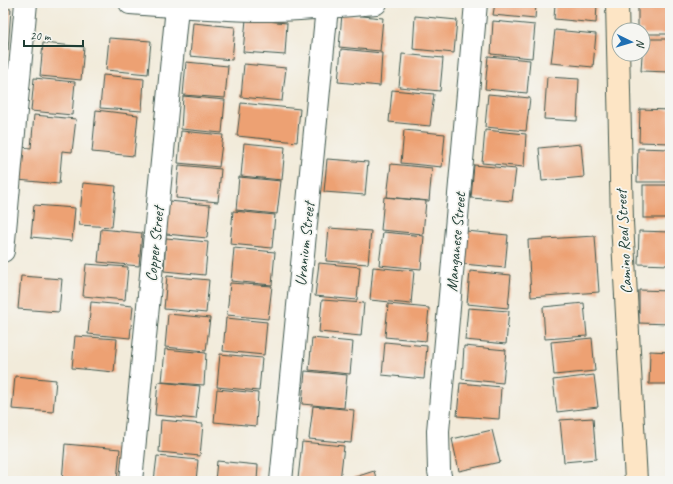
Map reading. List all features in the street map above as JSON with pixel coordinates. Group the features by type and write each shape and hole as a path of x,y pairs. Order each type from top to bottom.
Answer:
{"street":[{"path":"3,251 7,163 26,3"},
{"path":"130,3 177,7 258,10 376,3"},
{"name":"Manganese Street","path":"441,481 439,471 438,431 476,3"},
{"name":"Camino Real Street","path":"617,3 622,222 636,481"},
{"name":"Copper Street","path":"131,481 177,7"},
{"name":"Uranium Street","path":"281,481 327,7"}],"building":[{"path":"495,3 536,3 535,19 493,15"},
{"path":"555,3 597,3 596,23 554,19"},
{"path":"638,3 670,3 670,34 651,34 651,22 638,22"},
{"path":"3,8 11,9 8,51 3,51"},
{"path":"342,14 383,18 380,51 339,47"},
{"path":"415,16 457,20 454,53 413,49"},
{"path":"246,19 287,23 285,55 243,52"},
{"path":"493,21 535,25 532,58 491,54"},
{"path":"193,23 235,27 232,60 190,56"},
{"path":"555,30 596,34 593,67 551,63"},
{"path":"109,38 151,41 148,74 106,70"},
{"path":"651,39 670,39 670,72 641,71 642,62 651,62"},
{"path":"43,43 84,47 81,80 40,76"},
{"path":"341,49 382,53 380,86 338,82"},
{"path":"402,54 443,58 440,91 399,87"},
{"path":"488,56 530,60 527,93 485,89"},
{"path":"186,62 228,66 225,98 183,95"},
{"path":"244,64 286,68 282,101 241,97"},
{"path":"103,75 144,79 142,111 100,108"},
{"path":"547,77 579,79 577,121 544,119"},
{"path":"34,78 75,82 72,115 31,111"},
{"path":"392,90 434,94 430,126 389,122"},
{"path":"488,94 530,98 526,131 485,127"},
{"path":"183,96 225,100 222,133 181,129"},
{"path":"241,103 300,109 297,142 237,136"},
{"path":"640,109 670,110 670,143 639,142"},
{"path":"96,110 138,115 134,156 92,152"},
{"path":"34,115 76,119 72,152 62,151 59,184 18,180 21,147 31,148"},
{"path":"404,130 445,134 442,167 401,163"},
{"path":"485,130 526,134 524,167 482,163"},
{"path":"181,131 223,135 219,167 178,163"},
{"path":"244,143 285,147 282,180 241,176"},
{"path":"581,144 584,177 542,181 539,148"},
{"path":"638,148 670,149 670,182 637,182"},
{"path":"327,159 368,162 365,195 324,192"},
{"path":"391,164 432,168 429,201 387,197"},
{"path":"179,165 221,169 218,202 176,198"},
{"path":"474,165 516,169 512,201 471,198"},
{"path":"239,177 281,181 277,214 236,210"},
{"path":"83,183 116,186 112,227 79,225"},
{"path":"643,185 670,185 670,218 643,218"},
{"path":"384,197 426,201 423,234 381,230"},
{"path":"169,201 210,205 207,238 166,234"},
{"path":"34,205 75,208 72,241 31,237"},
{"path":"233,211 275,215 272,248 230,244"},
{"path":"329,228 371,231 368,264 326,261"},
{"path":"101,229 142,233 139,266 98,262"},
{"path":"466,231 508,235 505,268 463,264"},
{"path":"639,231 670,232 670,265 638,264"},
{"path":"383,232 424,236 421,269 379,265"},
{"path":"595,236 599,292 531,297 528,240"},
{"path":"166,238 208,242 205,275 164,271"},
{"path":"234,248 275,252 272,285 231,281"},
{"path":"319,263 360,267 357,300 315,296"},
{"path":"86,264 128,267 125,300 83,296"},
{"path":"373,267 414,271 411,304 370,300"},
{"path":"470,271 511,275 508,308 467,304"},
{"path":"21,276 62,279 59,312 18,309"},
{"path":"167,276 209,280 206,313 164,309"},
{"path":"230,283 272,286 268,319 227,315"},
{"path":"639,290 670,291 670,324 639,323"},
{"path":"322,300 364,303 361,336 319,332"},
{"path":"91,302 133,306 130,338 88,334"},
{"path":"584,303 587,336 545,339 543,307"},
{"path":"388,304 429,308 426,341 385,337"},
{"path":"468,308 509,311 506,344 465,340"},
{"path":"168,314 210,318 206,351 165,347"},
{"path":"226,318 267,322 264,355 223,351"},
{"path":"75,336 117,339 114,372 72,368"},
{"path":"312,338 353,342 350,374 309,370"},
{"path":"592,338 595,371 554,375 551,342"},
{"path":"385,342 427,346 424,379 382,375"},
{"path":"464,346 506,350 503,383 462,379"},
{"path":"165,349 206,353 204,385 162,382"},
{"path":"650,351 670,352 670,384 649,384"},
{"path":"220,354 262,358 259,391 217,387"},
{"path":"305,371 347,375 344,408 302,404"},
{"path":"594,375 598,407 557,412 553,380"},
{"path":"15,376 56,380 53,412 12,409"},
{"path":"158,382 200,386 196,419 155,415"},
{"path":"460,383 501,387 499,419 457,416"},
{"path":"217,389 258,393 256,426 214,422"},
{"path":"313,406 354,410 351,443 309,439"},
{"path":"593,418 596,459 564,462 560,420"},
{"path":"161,420 203,424 200,456 159,452"},
{"path":"492,430 500,462 459,471 452,439"},
{"path":"302,442 344,446 340,481 298,479"},
{"path":"65,444 120,449 117,481 62,481"},
{"path":"157,456 198,460 196,481 154,481"},
{"path":"217,461 258,465 257,481 215,481"},
{"path":"374,471 377,481 343,481"}]}
